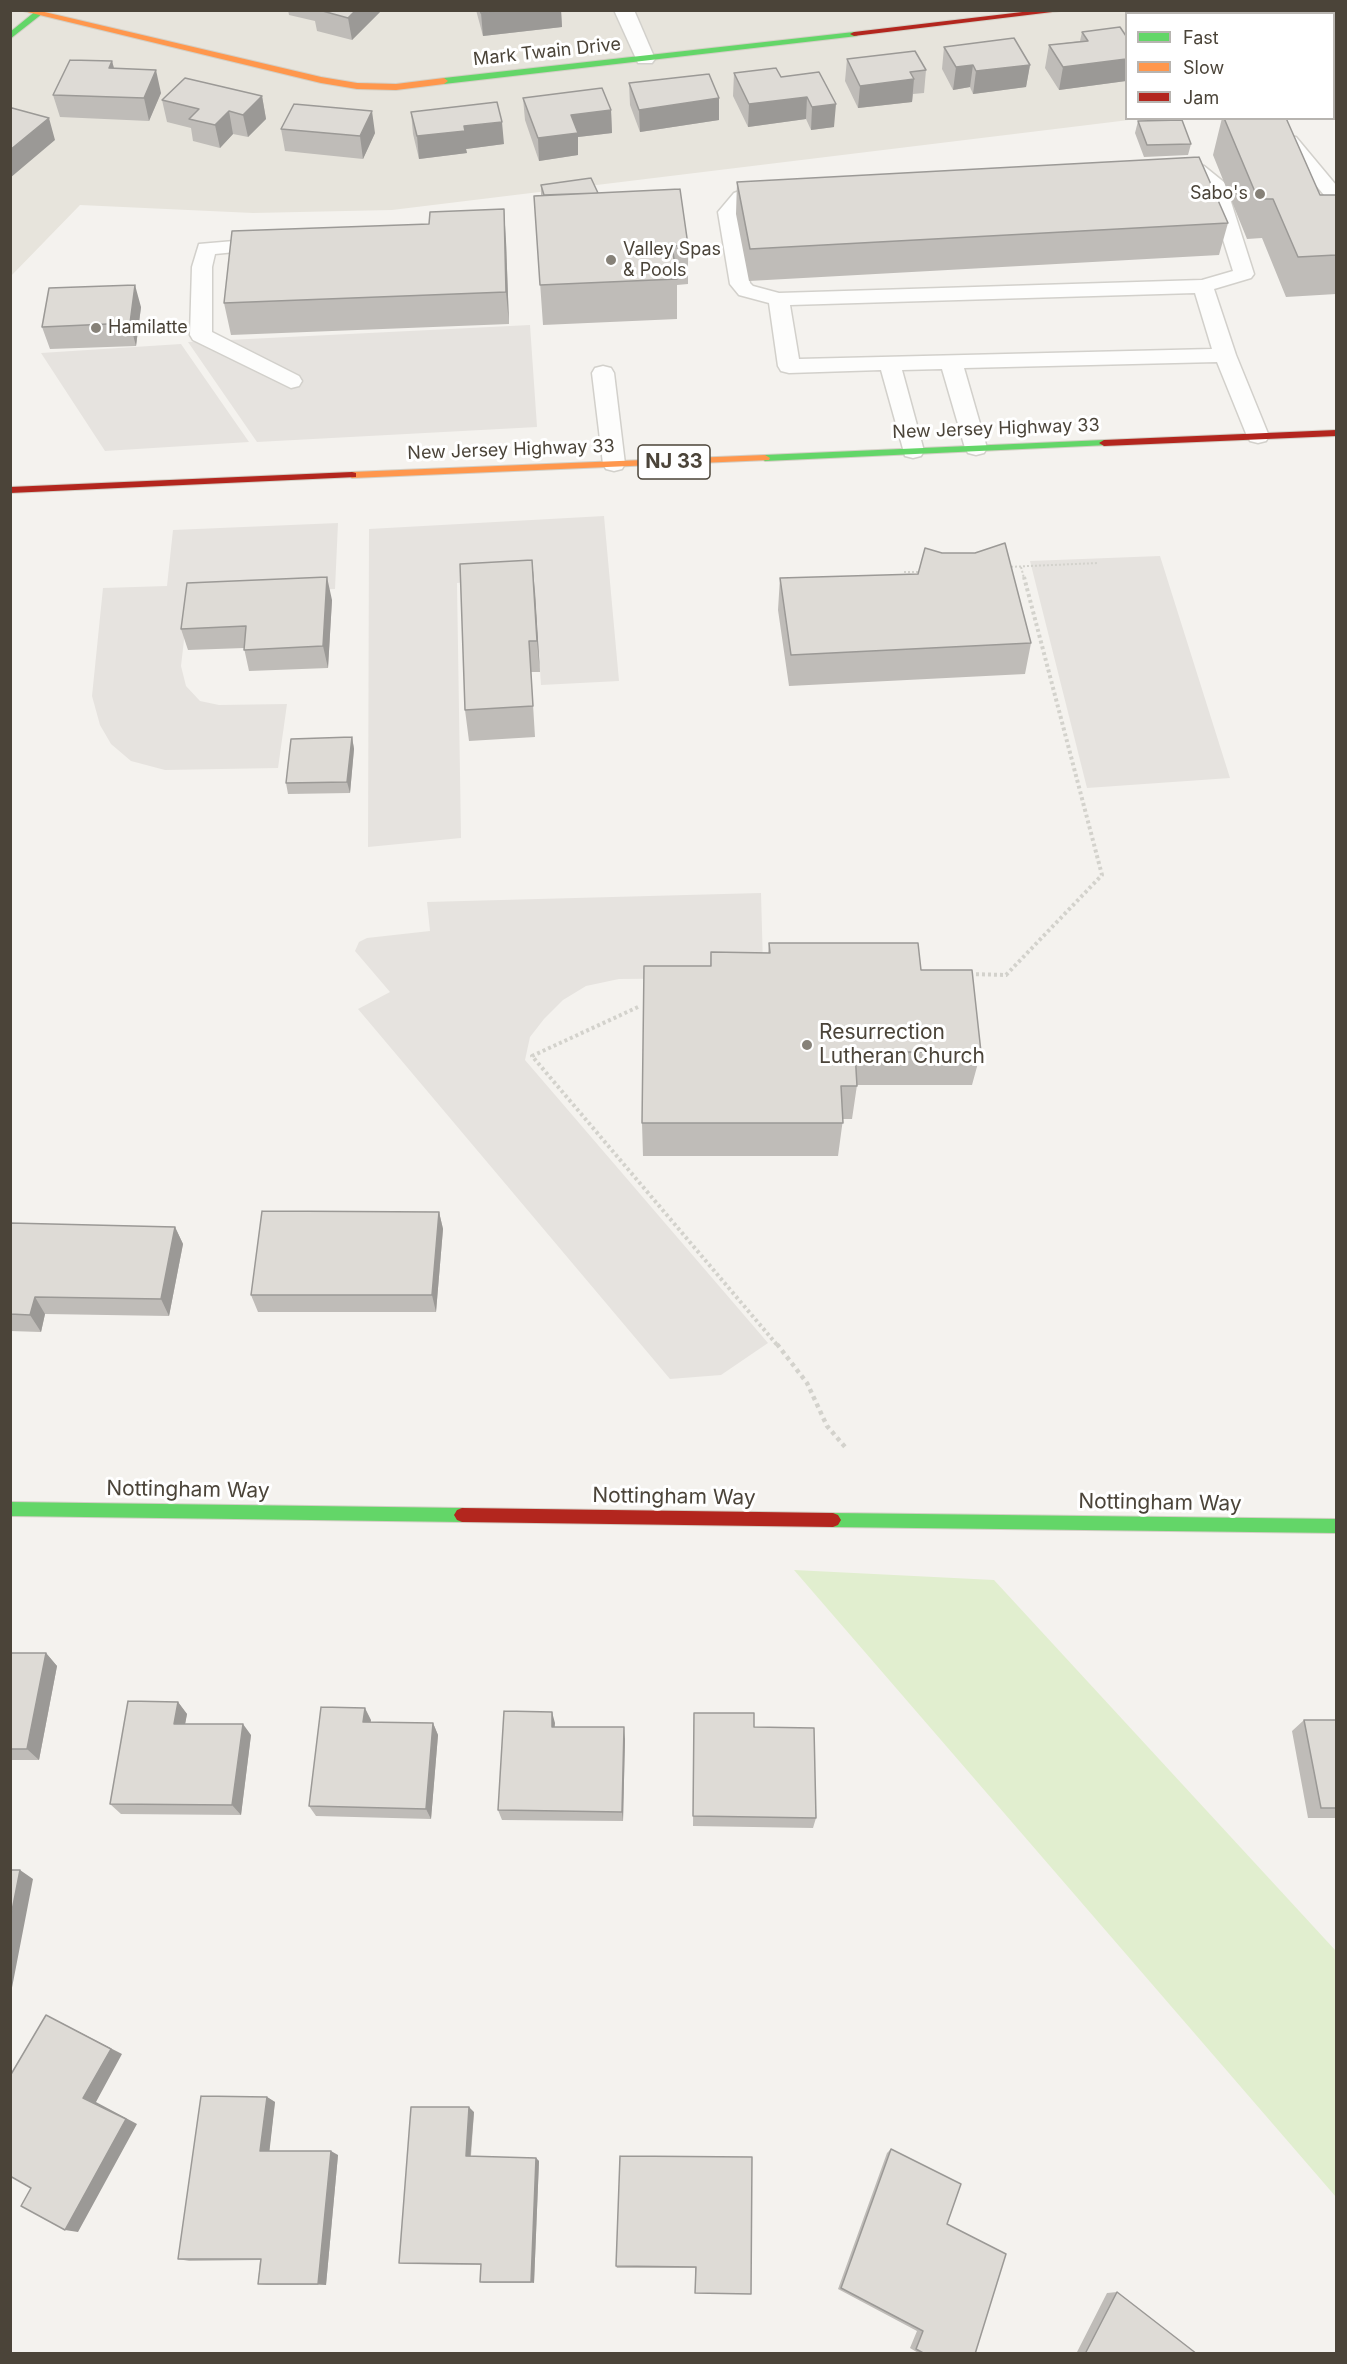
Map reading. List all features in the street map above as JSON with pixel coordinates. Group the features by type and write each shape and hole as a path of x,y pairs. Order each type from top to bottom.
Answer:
{"street":[{"name":"Mark Twain Drive","path":"23,10 41,12 321,80 357,86 396,87 1065,10"},
{"path":"624,10 645,59"},
{"path":"10,37 41,12"},
{"name":"New Jersey Highway 33","path":"10,490 1336,433"},
{"name":"Nottingham Way","path":"10,1509 1336,1527"}],"lane":[{"path":"1254,142 1289,141 1336,197"},
{"path":"788,187 764,188 741,197 728,212 740,284 746,291 779,299 1203,286 1244,274 1215,183 1207,176 1184,167 1149,169"},
{"path":"288,243 206,248 202,267 201,335 291,381"},
{"path":"1203,286 1225,355 1258,436"},
{"path":"779,299 789,366 1225,355"},
{"path":"951,362 976,448"},
{"path":"890,364 914,451"},
{"path":"603,373 614,464"}],"path":[{"path":"998,568 1098,563"},
{"path":"959,974 1006,975 1102,875 1021,567"},
{"path":"904,572 927,571"},
{"path":"638,1007 532,1056 788,1357 807,1383 827,1426 846,1448"}],"shaded area":[{"path":"11,11 1336,11 1335,94 1335,12 1125,12 1125,120 1129,120 392,210 253,213 80,205 11,276"},
{"path":"530,325 537,427 257,442 188,342"},
{"path":"181,344 249,442 105,451 41,353"},
{"path":"604,516 619,681 541,685 534,578 457,583 461,838 368,847 369,529"},
{"path":"338,523 335,589 205,594 188,605 181,666 186,686 200,701 219,705 287,704 278,768 165,770 131,761 111,744 100,725 92,696 103,588 167,586 173,530"},
{"path":"1160,556 1230,778 1087,788 1030,561"},
{"path":"761,893 763,966 721,978 619,979 586,986 563,1000 544,1019 530,1037 525,1060 768,1343 721,1375 670,1379 358,1009 390,992 355,951 359,942 367,938 430,931 427,902"}],"green space":[{"path":"794,1570 994,1580 1336,1951 1336,2197"}],"building":[{"path":"319,10 356,10 348,18"},
{"path":"480,10 506,10 481,13"},
{"path":"1281,10 1320,10 1321,12 1282,12"},
{"path":"1120,27 1125,34 1125,59 1063,67 1049,45 1088,41 1082,32"},
{"path":"1014,38 1030,65 976,71 973,65 956,67 944,47"},
{"path":"915,51 926,70 910,72 914,79 860,86 847,59"},
{"path":"70,60 112,61 109,68 156,70 144,98 53,95"},
{"path":"776,68 781,77 819,72 836,104 812,107 807,97 749,104 734,73"},
{"path":"709,74 719,98 639,110 629,83"},
{"path":"185,78 262,96 243,115 229,111 215,125 189,119 199,109 162,100"},
{"path":"602,88 611,110 571,115 578,133 538,138 523,98"},
{"path":"497,102 502,122 464,126 465,131 417,136 411,112"},
{"path":"294,104 372,111 360,136 281,129"},
{"path":"10,109 49,118 10,150"},
{"path":"1182,120 1191,144 1147,145 1138,121"},
{"path":"1225,120 1287,120 1320,195 1336,195 1336,255 1298,257 1273,199 1258,199"},
{"path":"1199,157 1228,223 750,249 737,182"},
{"path":"591,178 598,193 544,195 541,185"},
{"path":"680,189 688,245 672,246 677,279 540,285 534,196"},
{"path":"504,209 506,292 224,303 232,231 429,224 430,212"},
{"path":"135,285 130,323 42,327 49,288"},
{"path":"1005,543 1031,643 791,655 780,578 918,574 925,548 942,553 975,553"},
{"path":"532,560 537,641 529,641 533,706 465,710 460,564"},
{"path":"327,577 323,646 244,650 246,626 181,629 187,583"},
{"path":"352,737 347,782 286,783 291,739"},
{"name":"Resurrection Lutheran Church","path":"769,943 918,943 921,970 972,970 981,1052 855,1052 857,1086 841,1086 843,1123 642,1123 644,966 711,966 711,952 770,953"},
{"path":"262,1211 439,1212 432,1295 251,1295"},
{"path":"10,1223 175,1227 161,1299 35,1297 30,1315 10,1314"},
{"path":"10,1653 46,1653 27,1749 10,1749"},
{"path":"128,1701 178,1702 174,1724 243,1724 232,1805 110,1804"},
{"path":"321,1707 365,1708 363,1722 433,1723 426,1809 309,1806"},
{"path":"504,1711 552,1712 552,1727 624,1727 622,1812 498,1810"},
{"path":"694,1713 754,1713 754,1727 814,1728 816,1818 693,1816"},
{"path":"1304,1720 1336,1720 1336,1808 1321,1808"},
{"path":"10,1870 20,1870 10,1921"},
{"path":"46,2015 111,2049 83,2098 126,2119 65,2230 21,2206 31,2188 10,2176 10,2076"},
{"path":"201,2096 267,2097 260,2151 331,2151 318,2284 258,2284 261,2259 178,2259"},
{"path":"411,2107 469,2107 466,2156 536,2158 531,2282 480,2282 481,2264 399,2263"},
{"path":"891,2149 961,2184 947,2224 1006,2254 975,2354 925,2354 916,2349 923,2331 841,2288"},
{"path":"620,2156 752,2157 751,2294 695,2293 696,2267 616,2266"},
{"path":"1117,2292 1197,2354 1085,2354"}],"traffic: fast":[{"path":"10,37 43,10"},
{"path":"444,81 854,34"},
{"path":"765,458 1104,443"},
{"path":"10,1509 462,1515"},
{"path":"833,1520 1336,1526"}],"traffic: slow":[{"path":"23,10 321,80 357,86 396,87 444,81"},
{"path":"352,475 765,458"}],"traffic: jam":[{"path":"854,34 1065,10"},
{"path":"1104,443 1336,433"},
{"path":"10,490 352,475"},
{"path":"462,1515 833,1520"}],"place":[{"name":"Sabo's","path":"1260,194"},
{"name":"Valley Spas & Pools","path":"611,260"},
{"name":"Hamilatte","path":"96,328"},
{"name":"Resurrection Lutheran Church","path":"807,1045"}]}
